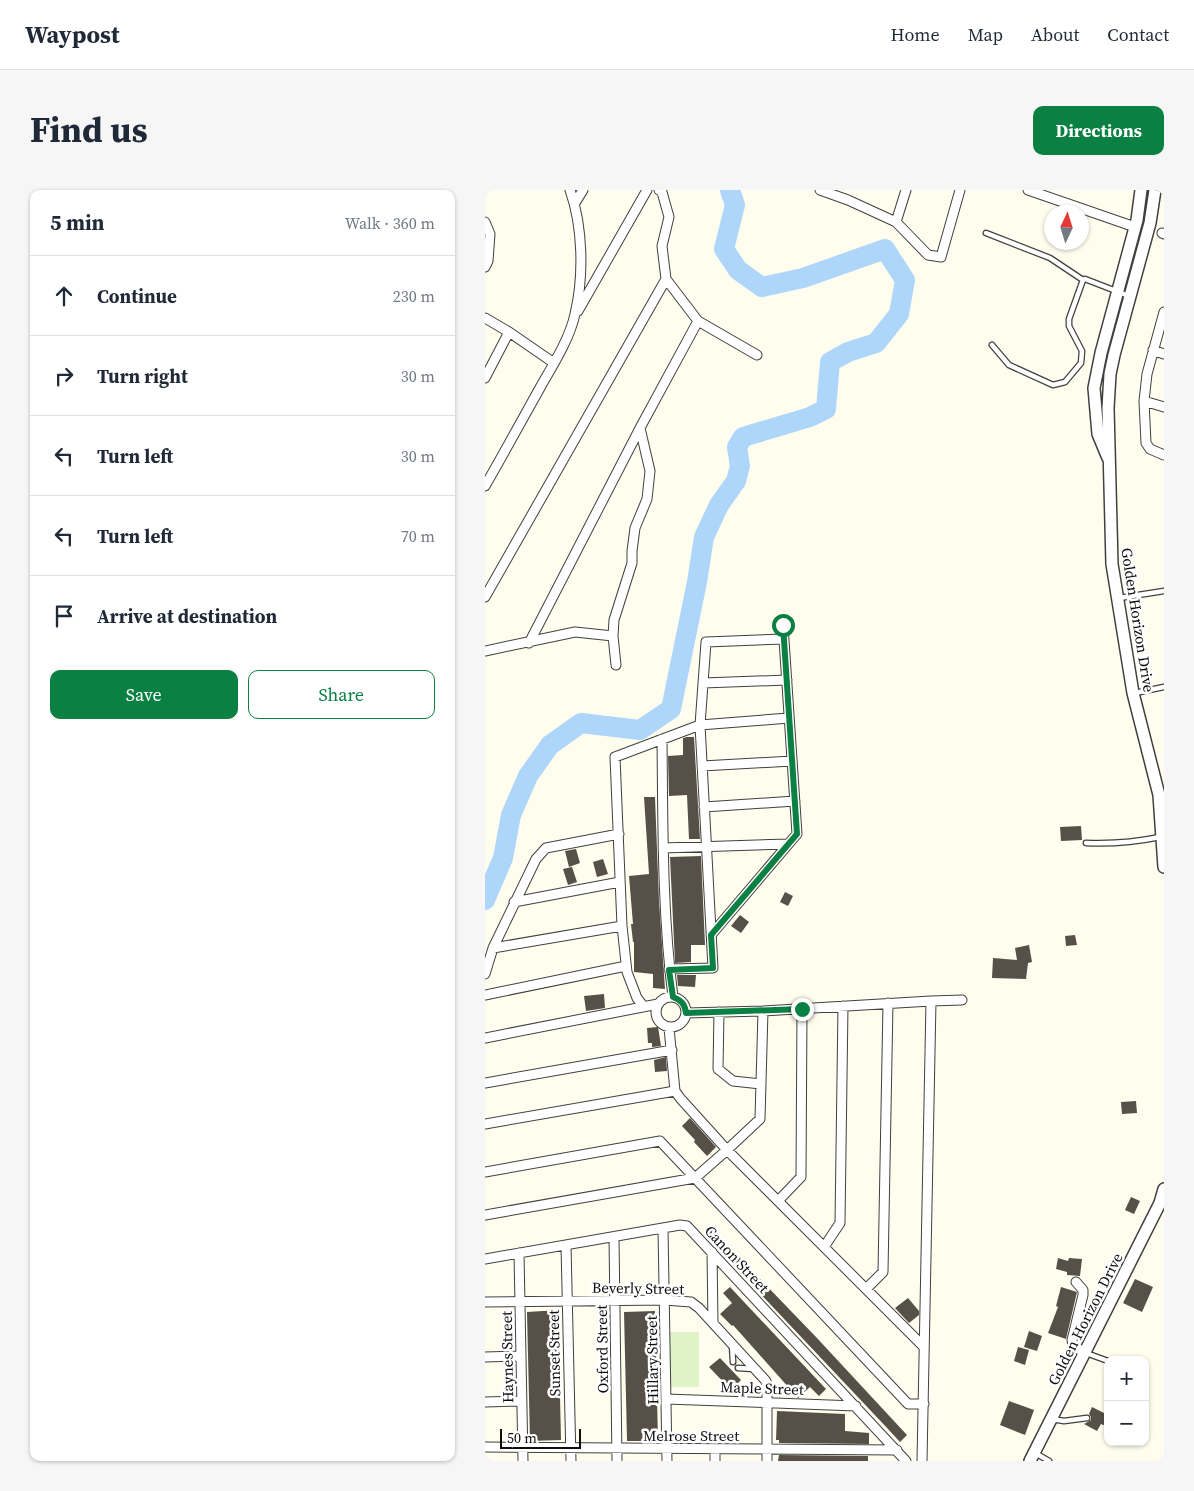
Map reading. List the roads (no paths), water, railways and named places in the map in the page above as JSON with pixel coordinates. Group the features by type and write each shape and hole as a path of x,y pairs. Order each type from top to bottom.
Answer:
{"street":[{"path":"570,190 575,203 580,234 581,265 575,315"},
{"path":"575,203 583,190"},
{"path":"485,486 554,363 575,315 647,190"},
{"path":"659,190 662,192 669,216 662,246 666,279 698,321 757,356"},
{"path":"820,190 848,200 897,222 928,255 941,257 960,190"},
{"path":"848,200 851,190"},
{"path":"897,222 906,190"},
{"path":"1028,190 1135,227"},
{"name":"Golden Horizon Drive","path":"1110,464 1098,434 1094,388 1101,353 1135,227 1141,190"},
{"name":"Golden Horizon Drive","path":"1155,190 1150,223 1110,374 1108,408 1112,564 1133,693 1159,796 1164,867"},
{"path":"485,222 490,234 488,261 485,267"},
{"path":"485,597 666,279"},
{"path":"1164,312 1147,374 1144,401 1146,443 1150,449 1164,455"},
{"path":"485,318 554,363"},
{"path":"529,643 640,428 698,321"},
{"path":"485,378 509,332"},
{"path":"1153,350 1164,354"},
{"path":"1144,401 1164,407"},
{"path":"616,665 613,636 614,620 632,563 631,551 635,528 647,499 649,471 640,428"},
{"path":"711,935 797,834 783,625"},
{"path":"485,651 575,632 613,636"},
{"path":"669,970 713,968 699,725 706,642 784,639"},
{"path":"703,682 787,680"},
{"path":"644,1007 637,998 626,966 620,882 615,757 699,725 789,718"},
{"path":"661,739 663,848 669,970 673,997"},
{"path":"702,766 792,761"},
{"path":"704,807 795,801"},
{"path":"485,974 493,948 535,859 546,848 619,834"},
{"path":"663,848 788,844"},
{"path":"514,902 620,882"},
{"path":"493,948 623,926"},
{"path":"485,994 626,966"},
{"path":"673,997 684,1004 686,1013 683,1022 669,1028 657,1019 656,1009 664,998 673,997"},
{"path":"686,1013 763,1011 962,1000"},
{"path":"922,1461 931,1001"},
{"path":"867,1289 883,1272 887,1003"},
{"path":"485,1038 658,1004"},
{"path":"824,1246 840,1223 843,1006"},
{"path":"778,1201 801,1177 802,1009"},
{"path":"485,1216 695,1178 760,1119 763,1011"},
{"path":"719,1012 718,1069 733,1082 761,1084"},
{"path":"669,1028 675,1091 727,1150 923,1346"},
{"path":"485,1083 671,1050"},
{"path":"485,1124 675,1091"},
{"path":"485,1172 660,1141 908,1404 924,1404"},
{"name":"Golden Horizon Drive","path":"1032,1457 1162,1204 1164,1189"},
{"name":"Canon Street","path":"485,1258 680,1225 687,1226 906,1461"},
{"name":"Hillary Street","path":"663,1228 667,1461"},
{"name":"Oxford Street","path":"614,1237 617,1461"},
{"name":"Sunset Street","path":"566,1245 571,1461"},
{"path":"712,1252 713,1322"},
{"name":"Haynes Street","path":"519,1253 523,1461"},
{"path":"1076,1282 1083,1290 1083,1295 1072,1340 1073,1345 1085,1352"},
{"name":"Beverly Street","path":"485,1302 664,1300 691,1302 713,1322 766,1381 767,1461"},
{"path":"485,1357 521,1356"},
{"name":"Maple Street","path":"666,1399 856,1406"},
{"path":"485,1402 521,1402"},
{"name":"Melrose Street","path":"485,1447 897,1450"},
{"path":"715,1449 715,1461"}],"lane":[{"path":"986,233 1050,258 1083,280 1085,279 1130,296"},
{"path":"992,345 1009,365 1053,385 1065,382 1081,363 1082,351 1069,326 1069,319 1083,280"},
{"path":"1118,598 1164,591"},
{"path":"1133,693 1164,687"},
{"path":"1086,843 1133,842 1162,837"},
{"path":"733,1344 733,1362"},
{"path":"1085,1352 1104,1359"},
{"path":"738,1368 757,1370"},
{"path":"1051,1419 1064,1421 1087,1418"},
{"path":"1032,1457 1049,1461"}],"waterway":[{"path":"485,900 503,858 511,815 528,776 550,745 581,723 640,730 671,709 697,582 704,537 719,505 736,481 740,466 737,447 743,437 810,417 826,409 830,362 848,352 876,343 899,314 905,280 885,249 803,278 762,287 738,270 724,249 735,205 730,190"}]}
